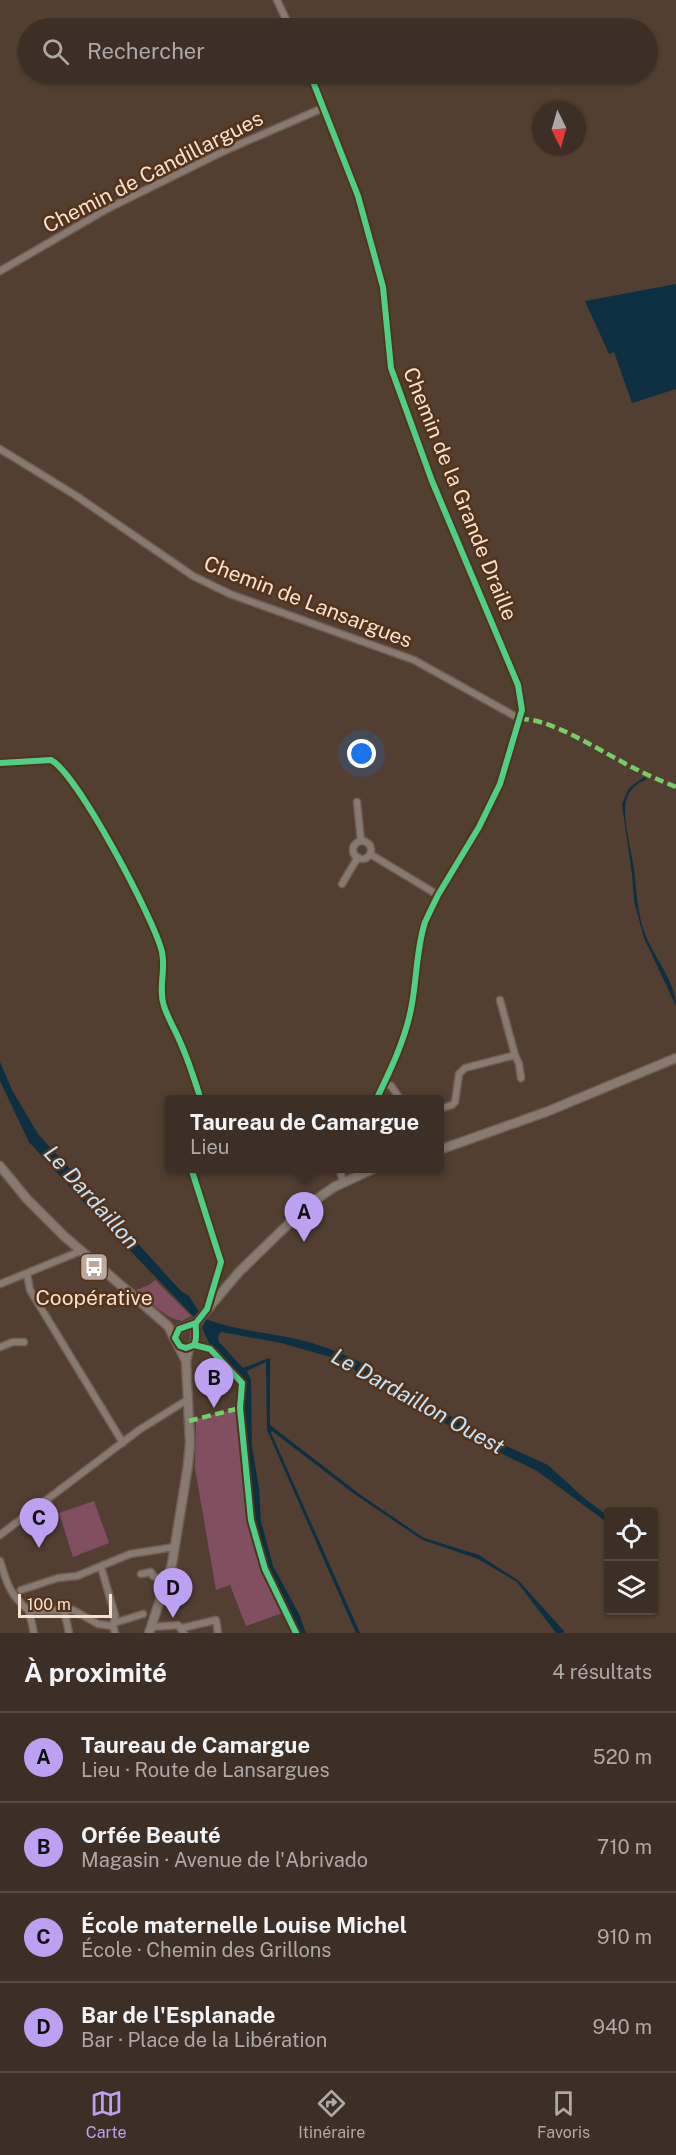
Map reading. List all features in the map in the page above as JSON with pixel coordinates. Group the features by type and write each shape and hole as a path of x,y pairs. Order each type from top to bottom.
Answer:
{"main road":[{"path":"444,1148 546,1112 676,1058"},
{"path":"0,1166 27,1199 81,1251 168,1326 182,1344"},
{"path":"168,1326 179,1329 193,1327 239,1272 299,1214 323,1194 364,1173"},
{"path":"182,1344 196,1342 193,1327"},
{"path":"152,1627 169,1578 190,1443 186,1361 179,1329"}],"street":[{"path":"277,0 285,18"},
{"name":"Chemin de la Grande Draille","path":"314,84 358,196 383,287 391,368 432,481 518,685 522,710 500,784 438,895 420,936 411,1011 378,1095"},
{"name":"Chemin de Candillargues","path":"0,271 107,209 224,151 323,108"},
{"name":"Chemin de Lansargues","path":"0,448 75,495 193,576 230,594 414,660 520,719"},
{"path":"357,802 361,841"},
{"path":"361,841 369,844 370,854 366,858 358,857 353,848 361,841"},
{"path":"370,854 438,895"},
{"path":"342,884 358,857"},
{"path":"500,1000 521,1078"},
{"path":"444,1107 455,1102 458,1077 462,1070 515,1055"},
{"path":"384,1083 391,1086 397,1095"},
{"path":"341,1173 344,1182"},
{"path":"0,1284 81,1251"},
{"path":"27,1274 28,1287 123,1443"},
{"path":"0,1347 13,1342 24,1342"},
{"path":"0,1535 157,1418 188,1400"},
{"path":"177,1407 188,1412"},
{"path":"0,1562 3,1586 16,1591 58,1578 76,1576 130,1554 175,1547"},
{"path":"101,1567 113,1607 114,1630"},
{"path":"141,1574 151,1572 159,1579 169,1578"},
{"path":"16,1591 15,1598 29,1611 34,1633"},
{"path":"64,1610 69,1633"},
{"path":"29,1611 77,1612 114,1630 143,1614"},
{"path":"152,1627 178,1625 183,1631 216,1620 218,1633"}],"shaded area":[{"path":"155,1280 191,1316 182,1321 175,1319 157,1308 136,1290"},
{"path":"240,1408 251,1520 265,1569 285,1612 246,1626 230,1585 216,1590 195,1468 196,1419"},
{"path":"94,1501 109,1543 73,1557 59,1513"}],"water":[{"path":"676,284 676,389 632,403 614,352 609,354 585,301"},
{"path":"644,777 647,779 634,787 627,797 626,825 642,926 664,969 675,997 676,1006 644,938 634,901 622,804 629,788"},
{"name":"Le Dardaillon","path":"0,1062 12,1090 38,1134 181,1291 189,1296 199,1312 194,1317 29,1142 0,1081"},
{"name":"Le Dardaillon Ouest","path":"206,1319 229,1326 289,1337 330,1349 358,1361 480,1434 548,1465 604,1513 604,1520 537,1471 413,1406 337,1359 281,1343 221,1332 218,1336 219,1342 243,1368 270,1359 270,1425 362,1496 424,1538 479,1555 519,1581 564,1631 563,1633 556,1633 517,1582 478,1559 423,1540 353,1493 272,1431 360,1633 356,1633 267,1430 266,1362 247,1371 251,1380 252,1447 259,1488 261,1521 273,1566 299,1614 306,1633 298,1633 267,1565 257,1531 246,1453 243,1382 210,1345 202,1328"}],"marked path":[{"path":"520,719 556,728 639,771 676,787"},
{"path":"189,1421 240,1408"}],"cycle path":[{"path":"314,84 358,196 383,287 391,368 432,481 518,685 522,710 500,784 479,827 438,895 425,922 408,1021 378,1095"},
{"path":"0,763 51,760 63,771 96,818 131,881 156,935 163,959 162,1000 187,1058 199,1095"},
{"path":"193,1173 221,1262 207,1309 196,1323"},
{"path":"196,1323 194,1345 186,1348 180,1346 175,1338 179,1329 196,1323"},
{"path":"194,1345 210,1349 242,1383 240,1408 251,1520 265,1569 296,1633"}],"place":[{"name":"Taureau de Camargue","path":"304,1242"},
{"name":"Coopérative","path":"94,1267"},
{"name":"Orfée Beauté","path":"214,1408"},
{"name":"École maternelle Louise Michel","path":"39,1548"},
{"name":"Bar de l'Esplanade","path":"173,1618"}]}
